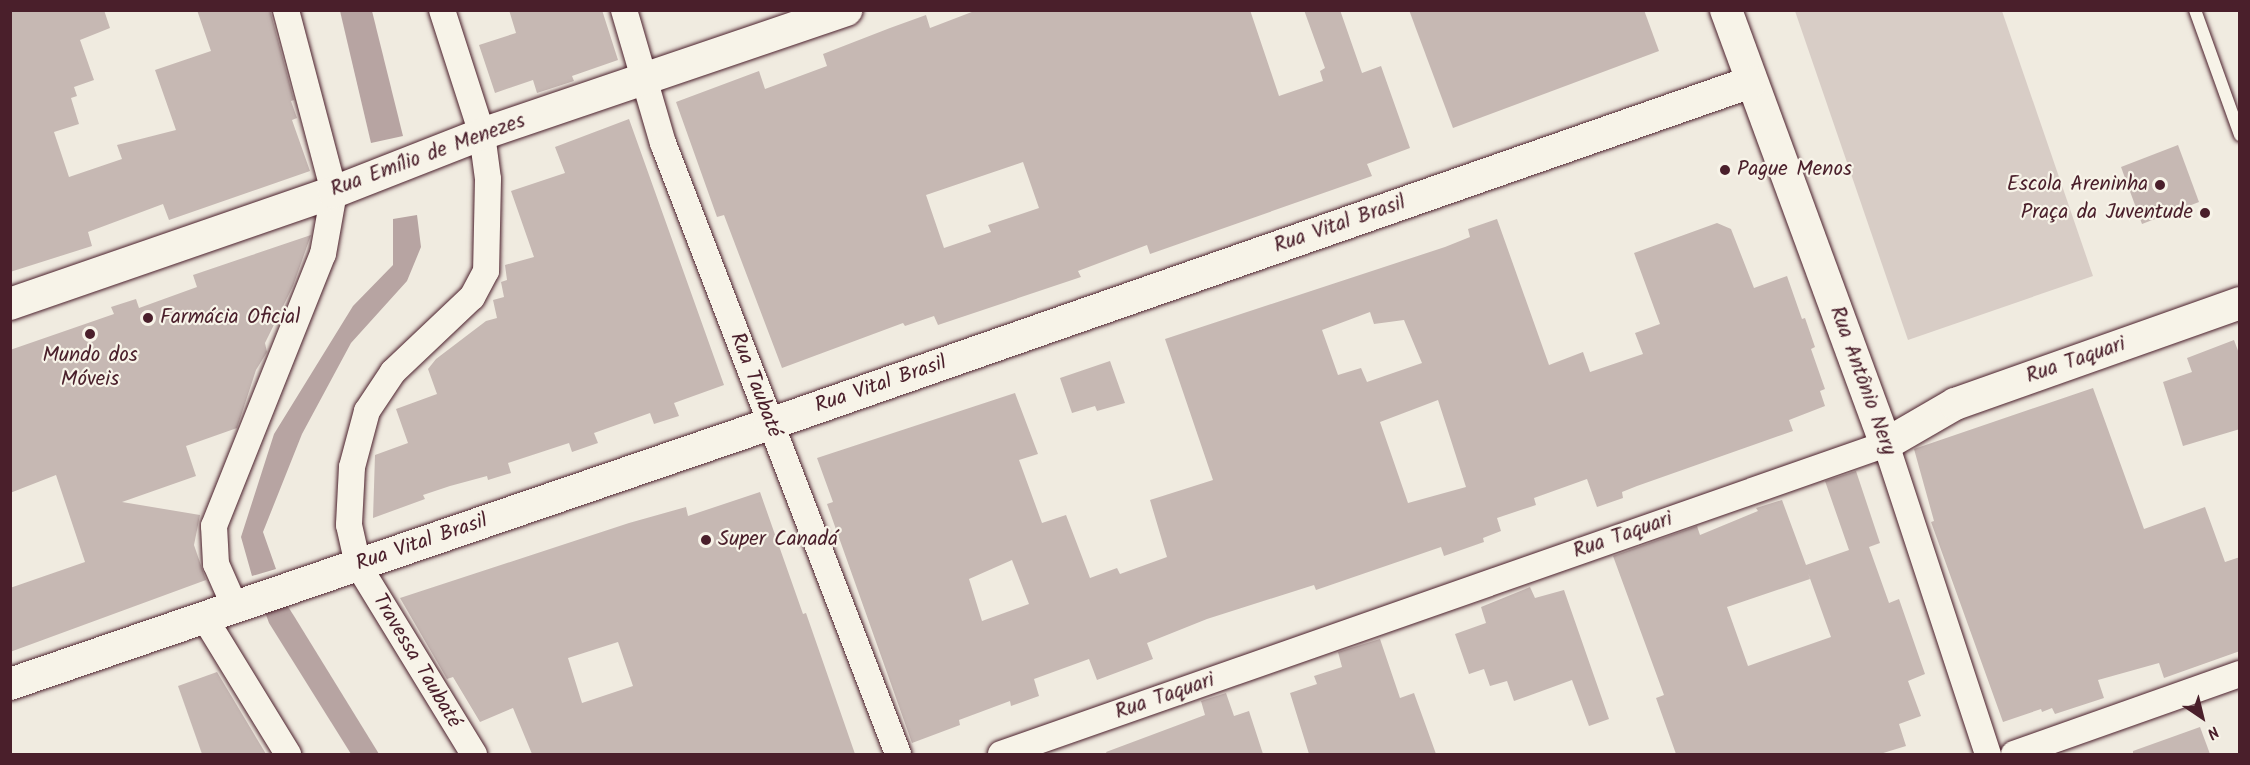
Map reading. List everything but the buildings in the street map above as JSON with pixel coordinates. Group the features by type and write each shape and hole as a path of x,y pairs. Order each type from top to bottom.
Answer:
{"street":[{"path":"236,607 216,564 214,526 323,254 333,192 286,10"},
{"name":"Travessa Taubaté","path":"442,10 482,134 488,179 486,271 472,297 393,372 367,411 352,467 349,525 358,565 474,754"},
{"name":"Rua Taubaté","path":"624,10 663,143 898,754"},
{"name":"Rua Emílio de Menezes","path":"10,304 333,192 482,134 846,10"},
{"name":"Rua Antônio Nery","path":"1726,10 1886,444 1988,754"},
{"name":"Rua Vital Brasil","path":"10,684 770,424 1751,82"},
{"name":"Rua Taquari","path":"1000,754 1886,444 1955,404 2240,303"},
{"path":"204,617 288,754"},
{"path":"2014,754 2240,674"}],"lane":[{"path":"2195,10 2240,135"}],"shaded area":[{"path":"340,11 372,11 403,136 371,143"},
{"path":"1795,11 2002,11 2093,276 1908,340"},
{"path":"417,215 421,247 407,281 351,343 302,434 263,532 276,569 252,576 241,537 274,434 353,306 393,265 393,219"},
{"path":"287,605 379,754 351,754 269,623 265,612"}],"place":[{"name":"Pague Menos","path":"1725,170"},
{"name":"Escola Areninha","path":"2160,185"},
{"name":"Praça da Juventude","path":"2205,213"},
{"name":"Farmácia Oficial","path":"148,318"},
{"name":"Mundo dos Móveis","path":"90,334"},
{"name":"Super Canadá","path":"706,540"}]}
